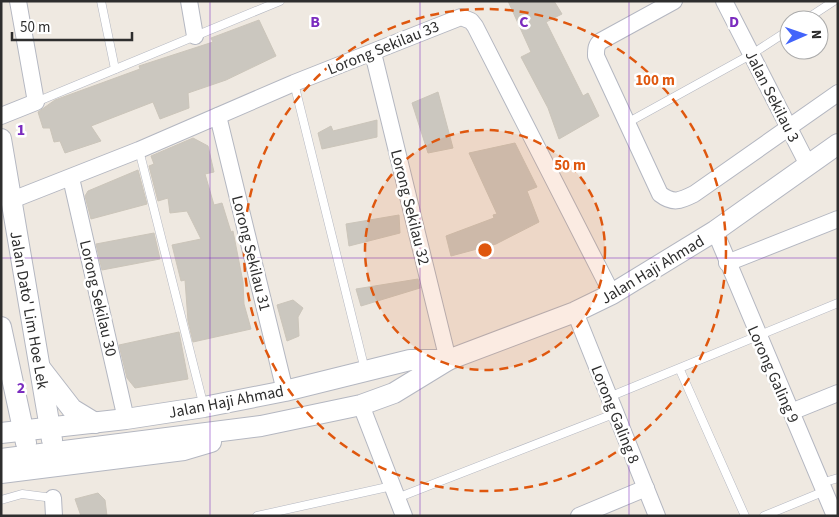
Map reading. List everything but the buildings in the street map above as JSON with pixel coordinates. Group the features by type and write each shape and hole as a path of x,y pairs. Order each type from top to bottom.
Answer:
{"street":[{"path":"1,116 36,102 18,1"},
{"path":"188,1 195,36"},
{"path":"674,1 597,45 596,56 660,194 673,202 694,194 788,126 838,93"},
{"name":"Jalan Sekilau 3","path":"724,1 808,164"},
{"name":"Lorong Sekilau 33","path":"12,200 71,178 294,83 374,53 455,18 466,18 471,21 612,294"},
{"name":"Lorong Sekilau 32","path":"374,53 448,360"},
{"name":"Lorong Sekilau 31","path":"218,116 285,391"},
{"name":"Jalan Dato' Lim Hoe Lek","path":"1,139 54,452"},
{"name":"Jalan Haji Ahmad","path":"1,459 260,426 362,404 394,393 448,360 575,312 612,294 715,231 838,144"},
{"name":"Lorong Sekilau 30","path":"71,178 126,419"},
{"path":"728,263 838,219"},
{"name":"Lorong Galing 9","path":"715,231 757,335 835,516"},
{"name":"Lorong Galing 8","path":"575,312 657,516"},
{"name":"Jalan Dato' Lim Hoe Lek","path":"1,327 28,455"},
{"name":"Jalan Haji Ahmad","path":"1,433 50,426 95,423 204,407 285,391 410,360 448,360"},
{"path":"39,367 72,409 95,423"},
{"path":"791,412 838,392"},
{"path":"362,404 404,516"},
{"name":"Jalan Haji Ahmad","path":"1,473 184,450 260,426"},
{"path":"579,516 646,488"},
{"path":"54,498 54,516"}],"lane":[{"path":"101,1 115,69"},
{"path":"36,102 195,36 264,4 280,1"},
{"path":"820,10 834,1"},
{"path":"627,123 752,54 779,36"},
{"path":"294,83 365,370"},
{"path":"139,150 204,407"},
{"path":"609,398 680,370 757,335 838,302"},
{"path":"680,370 745,516"},
{"path":"257,516 395,492 616,413"},
{"path":"764,516 838,478"},
{"path":"1,500 22,494 54,498"}]}
